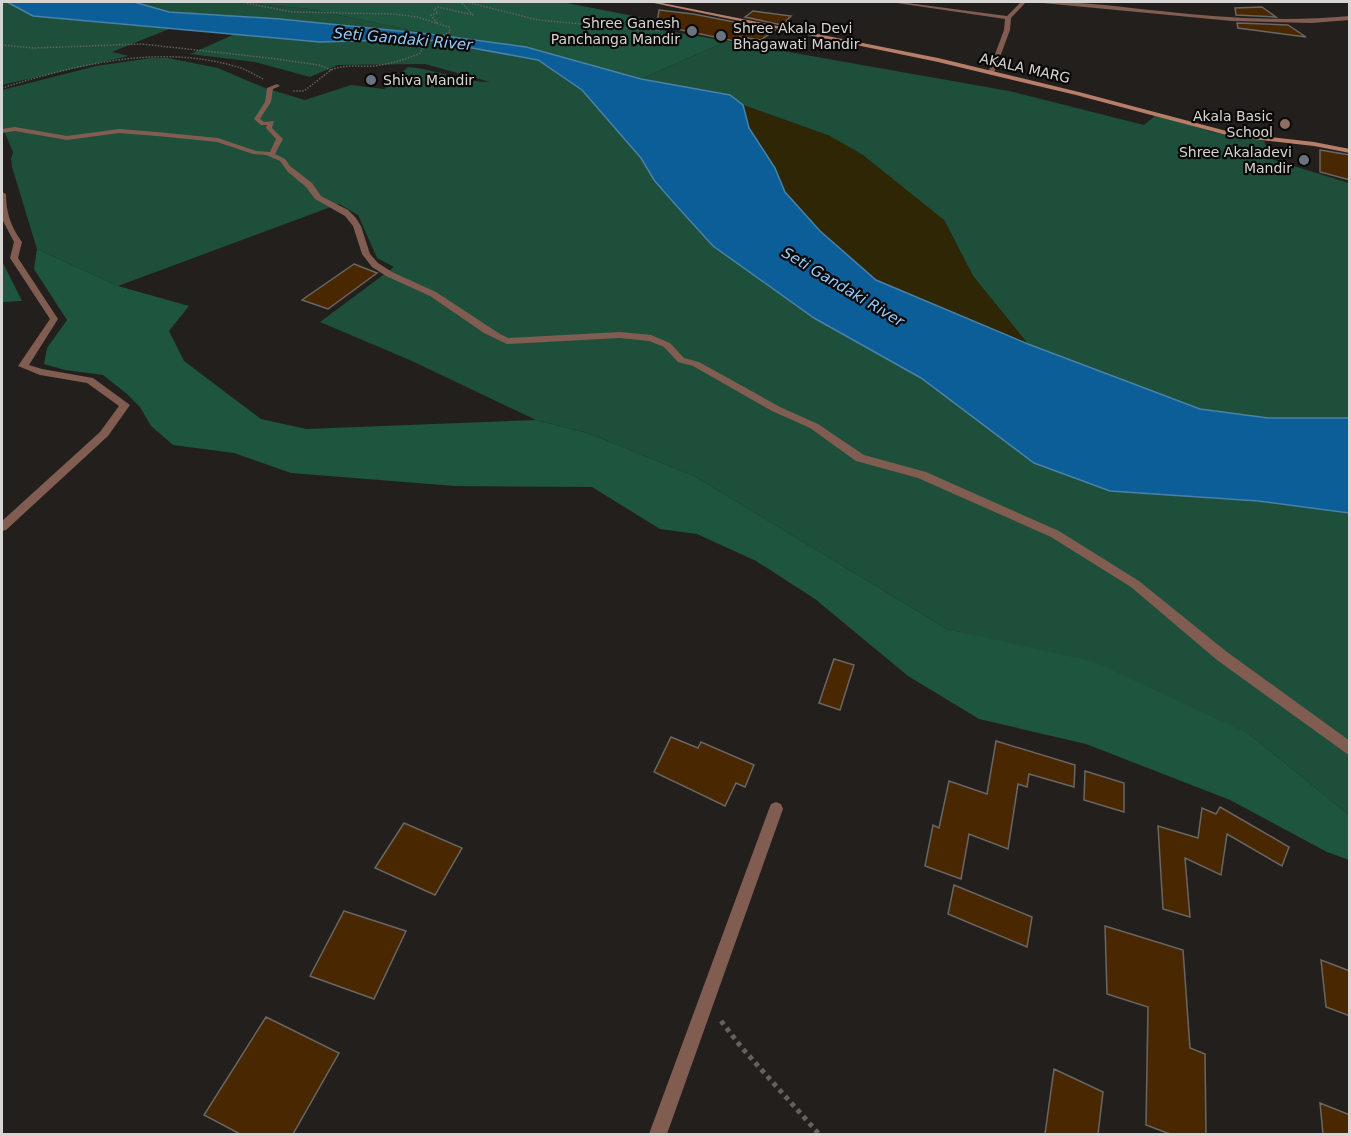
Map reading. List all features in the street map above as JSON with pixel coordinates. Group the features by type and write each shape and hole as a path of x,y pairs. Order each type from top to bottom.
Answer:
{"main road":[{"name":"AKALA MARG","path":"652,2 991,73 1234,135 1314,144 1350,151"}],"street":[{"path":"893,2 1008,18"},
{"path":"991,73 1007,30 1008,18 1023,2"},
{"path":"1035,2 1083,3 1194,17 1294,23 1350,18"},
{"path":"271,156 280,139 269,128 272,122 263,124 257,119 264,106 270,102 272,97 270,88 276,86"},
{"path":"2,131 15,129 67,138 120,132 218,140 283,160 284,166 309,185 317,198 346,212 360,231 364,251 374,265 432,293 487,332 507,341 636,335 667,345 681,360 696,364 776,409 814,426 860,458 922,475 1055,534 1135,584 1222,656 1350,750"},
{"path":"2,194 2,211 7,228 18,242 14,258 54,319 23,366 40,372 90,380 125,405 104,434 2,527"},
{"path":"658,1134 776,809"}],"path":[{"path":"2,88 92,65 155,55 218,61 248,70 276,86 288,90 304,91 331,70 349,66 372,67 412,57 421,53 423,44 450,32 449,27 437,22 394,14 318,14 274,10 241,2"},
{"path":"437,22 431,15 438,13 434,9 438,7 473,15 461,2"},
{"path":"466,2 538,20 660,31"},
{"path":"2,45 34,48 142,44 269,58 331,70"},
{"path":"706,1002 742,1048 819,1134"}],"green space":[{"path":"2,2 7,2 33,16 169,29 112,52 129,56 2,85"},
{"path":"134,2 230,2 310,9 429,34 280,19 168,12"},
{"path":"230,2 562,2 659,21 655,29 727,41 641,79 526,47 429,34 310,9"},
{"path":"235,34 320,42 423,39 538,60 582,90 641,158 654,180 713,246 814,318 921,378 1034,463 1258,501 1349,513 1349,815 1249,734 1014,645 947,629 694,476 588,433 536,420 412,361 320,322 394,267 377,258 358,215 339,204 118,286 37,249 12,167 13,152 2,126 2,90 96,66 151,58 168,58 218,68 265,88 305,100 351,85 384,89 408,67 469,80 490,82 425,64 338,65 310,77 255,62 190,54"},
{"path":"727,41 1009,91 1144,125 1156,115 1213,132 1264,141 1271,159 1349,183 1349,418 1267,418 1200,409 1028,344 973,276 944,220 830,136 743,105 730,95 641,79"},
{"path":"37,249 118,286 189,306 169,331 184,361 261,419 306,429 536,420 588,433 694,476 947,629 1095,662 1249,734 1349,815 1349,860 1327,852 1230,800 1086,744 979,719 908,676 815,599 756,561 697,534 660,529 592,487 455,486 291,473 234,453 173,445 151,426 140,407 127,394 103,375 65,370 44,364 47,348 67,320 34,269"},
{"path":"2,257 3,263 22,301 2,302"}],"sand":[{"path":"743,105 830,136 863,155 944,220 973,276 1028,344 876,280 852,260 820,231 785,192 775,168 749,128"}],"water":[{"name":"Seti Gandaki River","path":"7,2 134,2 169,12 280,19 429,34 526,47 641,79 730,95 743,105 749,128 775,168 785,192 820,231 876,280 1028,344 1200,409 1268,418 1349,418 1349,513 1258,501 1110,491 1034,463 921,378 814,318 713,246 654,180 641,158 582,90 538,60 423,39 320,42 33,16"}],"building":[{"path":"1262,7 1276,17 1236,15 1235,8"},
{"path":"659,10 693,14 775,30 761,40 740,37 734,41 657,25"},
{"path":"753,11 791,16 782,25 745,17"},
{"path":"1237,23 1288,25 1306,37 1238,28"},
{"path":"1320,150 1350,155 1350,180 1320,172"},
{"path":"354,264 377,273 328,309 302,300"},
{"path":"834,659 854,665 840,710 819,703"},
{"path":"671,737 698,748 701,742 754,765 745,787 736,783 725,806 654,772"},
{"path":"996,741 1075,765 1074,787 1029,774 1027,787 1018,784 1008,849 969,834 961,879 925,866 933,825 939,828 949,781 987,794"},
{"path":"1085,771 1124,783 1124,812 1084,800"},
{"path":"1220,807 1289,847 1282,866 1227,834 1221,875 1185,858 1190,917 1163,909 1158,826 1198,838 1202,808 1216,814"},
{"path":"404,823 462,848 435,895 375,868"},
{"path":"954,885 1032,917 1027,947 948,914"},
{"path":"344,911 406,931 374,999 310,976"},
{"path":"1105,926 1183,950 1190,1048 1205,1054 1206,1134 1170,1134 1146,1125 1148,1007 1107,994"},
{"path":"1321,960 1350,971 1350,1016 1326,1007"},
{"path":"266,1017 339,1053 293,1134 240,1134 204,1115"},
{"path":"1054,1069 1103,1092 1098,1134 1045,1134"},
{"path":"1320,1103 1350,1115 1350,1134 1323,1134"}],"place":[{"name":"Shree Ganesh Panchanga Mandir","path":"692,31"},
{"name":"Shree Akala Devi Bhagawati Mandir","path":"721,36"},
{"name":"Shiva Mandir","path":"371,80"},
{"name":"Akala Basic School","path":"1285,124"},
{"name":"Shree Akaladevi Mandir","path":"1304,160"}]}
